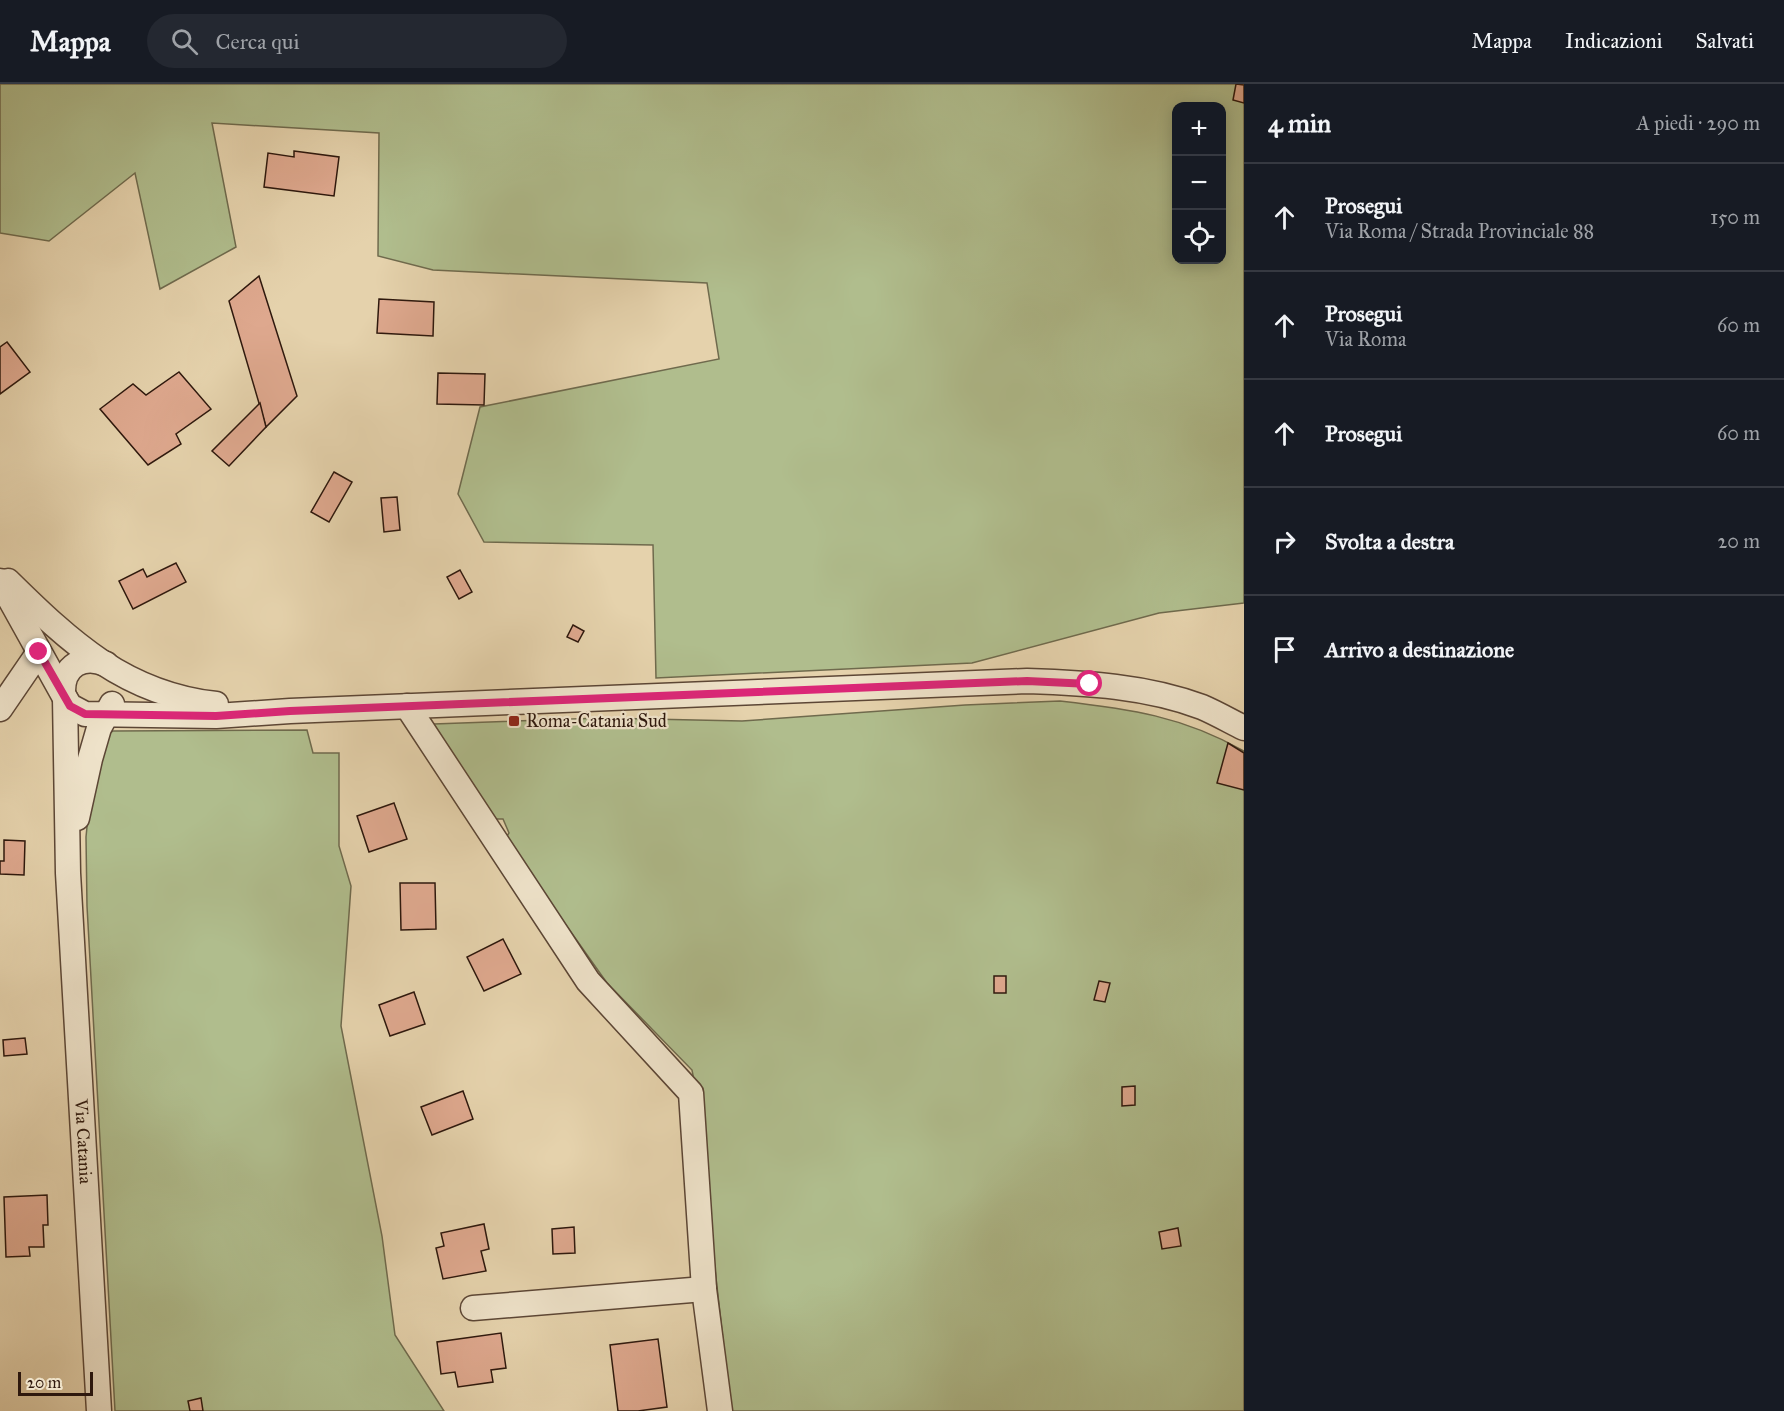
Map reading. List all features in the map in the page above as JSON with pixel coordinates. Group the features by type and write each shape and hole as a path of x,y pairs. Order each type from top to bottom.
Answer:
{"street":[{"path":"0,573 68,638 109,667 117,679 117,696 104,711 90,759 80,799 68,873"},
{"path":"0,581 64,695 77,711 216,716 290,711 1027,681 1090,684 1136,690 1202,707 1244,728"},
{"path":"0,709 39,652"},
{"path":"68,873 63,682 66,674 80,662 88,659 98,660 158,692 189,701 290,711"},
{"path":"407,706 588,981 691,1093 704,1289 720,1411"},
{"name":"Via Catania","path":"68,873 99,1411"},
{"path":"473,1308 704,1289"}],"green space":[{"path":"0,84 1244,84 1244,603 1159,613 972,663 656,678 653,545 484,542 458,494 480,407 719,359 707,283 433,270 378,256 379,133 212,123 236,247 160,289 135,173 49,241 0,233"},
{"path":"1060,701 1110,707 1155,716 1199,730 1244,751 1244,1411 731,1411 707,1198 706,1140 692,1070 607,983 505,839 509,833 503,819 493,819 433,733 434,724 602,718 742,721 965,705"},
{"path":"307,730 313,753 339,753 339,846 351,886 341,1026 382,1236 395,1335 444,1411 115,1411 87,906 86,837 91,786 106,736 113,731"}],"building":[{"path":"1236,84 1244,85 1244,103 1233,100"},
{"path":"294,151 339,157 334,196 264,187 268,153 294,157"},
{"path":"259,276 297,396 266,427 229,301"},
{"path":"379,299 434,302 433,336 377,333"},
{"path":"7,342 30,372 0,394 0,347"},
{"path":"179,372 211,409 176,434 181,444 148,465 100,409 133,384 146,395"},
{"path":"438,373 485,374 484,405 437,404"},
{"path":"260,403 266,427 229,466 212,451"},
{"path":"334,472 352,482 329,522 311,512"},
{"path":"397,497 400,530 384,532 381,498"},
{"path":"176,563 186,582 133,609 119,581 143,569 147,577"},
{"path":"460,570 472,592 459,599 447,577"},
{"path":"573,625 584,631 578,642 567,637"},
{"path":"1228,743 1244,753 1244,790 1217,783"},
{"path":"394,803 407,839 369,852 357,816"},
{"path":"4,840 25,841 24,875 0,874 0,861 4,861"},
{"path":"400,883 435,883 436,929 401,930"},
{"path":"503,939 521,974 484,991 467,957"},
{"path":"994,976 1006,976 1006,993 994,993"},
{"path":"1099,981 1110,983 1105,1002 1094,1000"},
{"path":"414,992 425,1024 390,1036 379,1005"},
{"path":"25,1038 27,1054 4,1056 3,1040"},
{"path":"1135,1086 1135,1105 1122,1106 1122,1087"},
{"path":"463,1091 473,1119 432,1135 421,1107"},
{"path":"47,1195 48,1225 43,1225 44,1247 29,1247 30,1256 6,1257 4,1197"},
{"path":"484,1224 489,1249 481,1251 486,1271 443,1279 436,1248 444,1246 441,1233"},
{"path":"574,1227 575,1253 553,1254 552,1229"},
{"path":"1178,1228 1181,1246 1162,1249 1159,1232"},
{"path":"501,1333 506,1368 491,1370 493,1382 458,1387 455,1372 441,1374 437,1342"},
{"path":"658,1339 667,1407 618,1411 610,1345"},
{"path":"201,1398 203,1411 190,1411 188,1401"}],"place":[{"name":"Roma-Catania Sud","path":"514,721"}],"route":[{"path":"39,652 70,706 85,714 107,715 216,716 290,711 1027,681 1090,684"}]}
